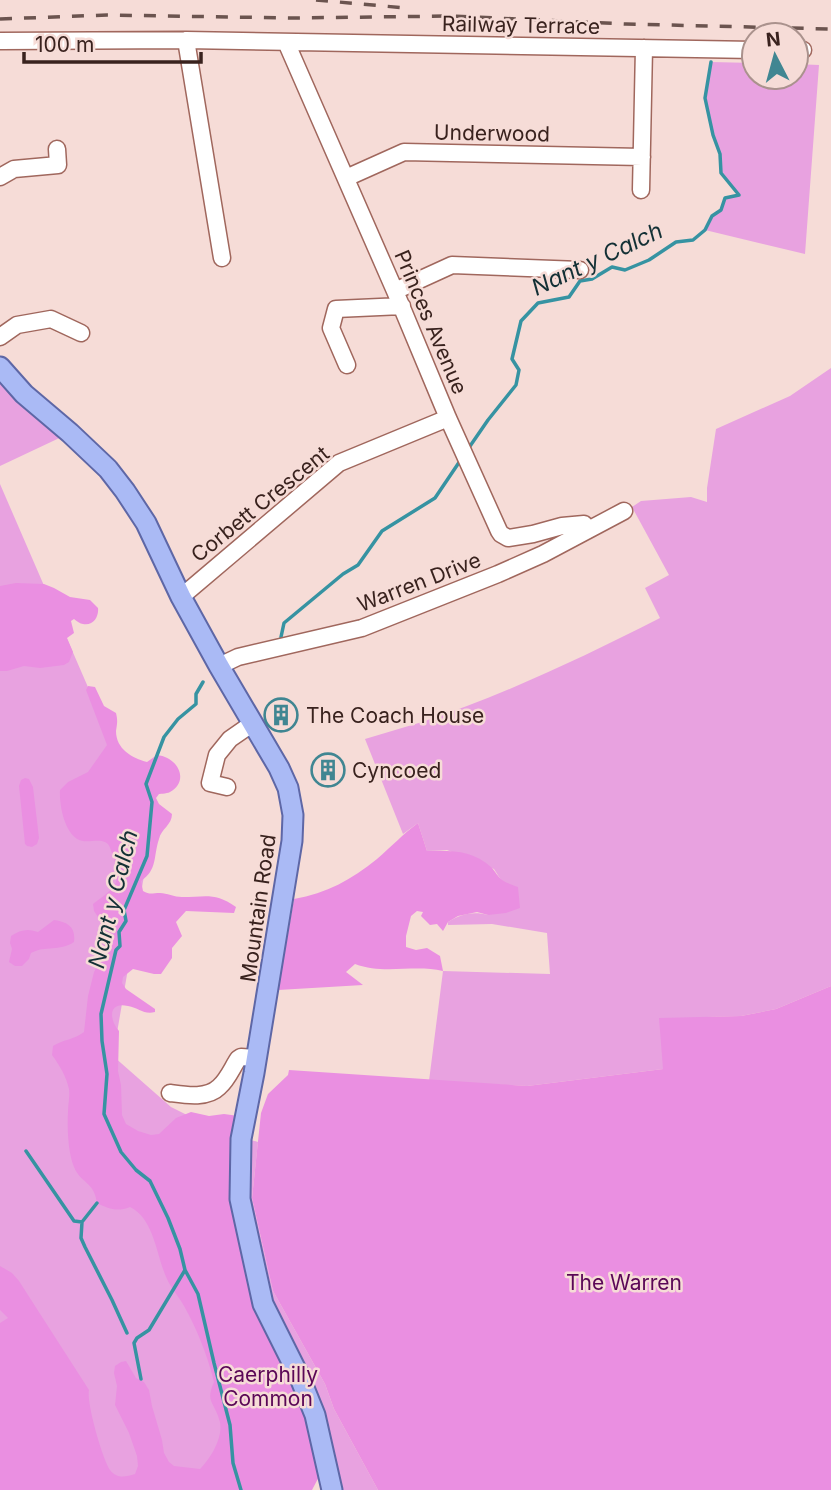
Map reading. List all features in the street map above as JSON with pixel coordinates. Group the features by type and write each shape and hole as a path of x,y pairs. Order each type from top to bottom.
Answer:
{"main road":[{"name":"Mountain Road","path":"0,367 24,394 71,433 108,469 125,491 146,523 181,597 288,788 293,815 292,841 257,1058 241,1139 240,1199 263,1304 300,1378 315,1415 332,1490"}],"street":[{"name":"Railway Terrace","path":"0,41 186,40 740,50"},
{"path":"186,40 222,258"},
{"name":"Princes Avenue","path":"286,42 399,298 448,418 501,534 508,538 584,524 588,529"},
{"path":"641,190 644,48"},
{"path":"0,177 15,169 58,165 57,149"},
{"name":"Underwood","path":"346,178 404,152 642,157"},
{"path":"347,365 331,328 336,309 399,298 452,265 580,270"},
{"path":"0,337 17,325 51,319 81,333"},
{"name":"Corbett Crescent","path":"181,597 339,463 448,418"},
{"name":"Warren Drive","path":"219,666 238,657 362,628 498,575 624,510"},
{"path":"227,787 210,783 217,755 230,740 253,723"},
{"path":"170,1093 206,1094 215,1090 225,1080 238,1059 257,1058"}],"green space":[{"path":"711,62 740,63 740,91 810,91 810,65 819,65 805,254 705,230 712,216 721,210 725,198 738,195 721,173 720,154 705,98"},
{"path":"0,367 70,433 0,466"},
{"path":"831,368 831,986 776,1009 741,1016 707,1017 663,1069 527,1086 429,1081 443,971 550,974 547,933 492,924 448,925 448,922 467,914 488,915 501,880 494,869 447,850 427,851 418,823 403,834 365,739 422,722 513,688 660,618 645,588 669,575 632,507 641,501 691,497 707,502 716,429 790,396"},
{"name":"Caerphilly Common","path":"0,484 120,761 146,864 113,1056 171,1107 217,1130 258,1142 252,1198 273,1291 325,1384 334,1409 378,1490 324,1490 322,1471 268,1490 0,1490"},
{"path":"16,583 44,584 70,597 90,600 98,608 93,622 82,624 74,619 71,621 74,633 67,638 73,652 69,662 64,665 40,668 24,666 0,671 0,586"},
{"name":"Caerphilly Common","path":"88,686 95,687 104,706 116,713 117,737 126,752 147,762 157,755 164,757 171,760 179,770 176,787 156,798 159,804 172,814 172,818 160,836 153,867 141,881 143,891 179,897 216,897 236,907 234,913 186,911 176,922 182,936 172,948 172,958 161,974 133,969 123,977 122,983 126,989 155,1009 155,1012 148,1013 121,1005 112,1012 113,1022 119,1031 118,1071 122,1115 126,1124 151,1135 159,1134 176,1118 191,1112 209,1116 224,1114 246,1117 241,1139 263,1304 300,1378 322,1471 312,1490 0,1490 0,1323 8,1318 0,1310 0,1266 19,1281 89,1390 96,1431 107,1464 115,1475 135,1474 138,1466 129,1433 115,1405 117,1386 114,1373 115,1366 121,1362 126,1361 136,1378 144,1382 149,1390 164,1453 174,1466 200,1469 212,1453 220,1432 219,1419 210,1398 214,1382 205,1353 189,1315 169,1283 150,1230 139,1213 130,1207 113,1209 97,1203 93,1190 74,1167 68,1132 69,1089 52,1055 53,1046 84,1032 94,972 105,952 100,920 93,904 112,889 117,879 116,865 108,844 103,841 77,839 64,820 61,804 60,790 68,782 88,772 107,745 86,690"},
{"path":"25,778 29,779 33,787 39,838 37,844 32,847 25,844 19,786"},
{"path":"418,823 427,851 461,852 484,861 502,880 518,887 520,908 506,913 488,915 477,912 458,916 448,922 443,931 437,924 430,925 421,916 423,912 417,911 411,916 406,947 416,950 427,948 440,956 443,971 377,969 355,964 346,972 363,985 278,990 294,899 328,889 358,873"},
{"path":"54,920 70,926 74,933 74,942 63,947 31,953 22,966 9,962 11,936 24,930 38,932"},
{"name":"The Warren","path":"831,986 831,1490 378,1490 334,1409 325,1384 273,1291 252,1198 261,1113 268,1094 288,1075 289,1070 527,1086 663,1069 659,1018 741,1016 776,1009"}],"waterway":[{"name":"Nant y Calch","path":"468,449 516,385 519,370 512,359 521,321 538,303 569,297 580,281 592,279 612,267 625,270 649,260 676,242 693,240 705,230 712,216 721,210 725,198 739,195 721,173 720,154 705,98 711,62"},
{"name":"Nant y Calch","path":"281,637 284,623 343,574 358,565 382,531 435,498 462,458"},
{"name":"Nant y Calch","path":"203,682 196,694 196,704 178,719 164,737 146,784 152,802 147,856 124,910 126,921 119,932 120,946 116,950 101,1014 107,1074 104,1114 121,1152 136,1170 150,1181 168,1218 185,1270 198,1294 230,1425 233,1463 241,1490"},
{"path":"26,1151 74,1221 82,1222 97,1203"},
{"path":"82,1222 81,1238 127,1333"},
{"path":"141,1379 134,1343 149,1330 185,1270"}],"railway":[{"path":"316,0 406,8"},
{"path":"0,19 107,15 292,18 452,16 831,29"}],"place":[{"name":"The Coach House","path":"281,715"},
{"name":"Cyncoed","path":"328,770"}]}
